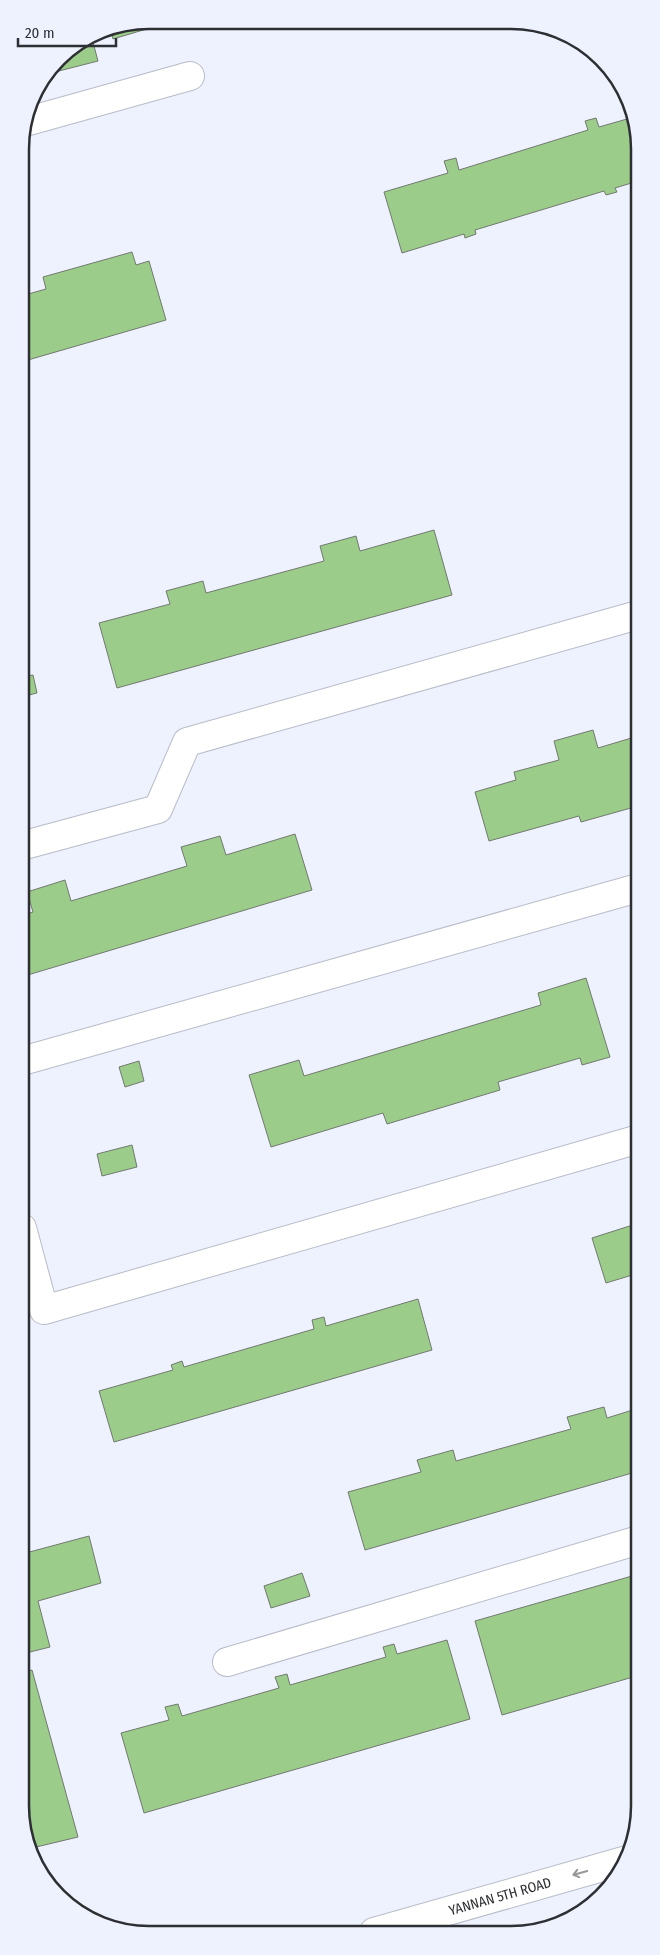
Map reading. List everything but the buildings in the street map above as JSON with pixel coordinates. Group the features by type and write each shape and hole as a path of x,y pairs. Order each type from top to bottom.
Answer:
{"street":[{"path":"33,120 190,76"},
{"path":"29,844 158,809 187,742 631,616"},
{"path":"29,1059 631,890"},
{"path":"29,1254 44,1310 631,1141"},
{"path":"227,1662 631,1542"},
{"name":"YANNAN 5TH ROAD","path":"395,1926 617,1863"}]}
